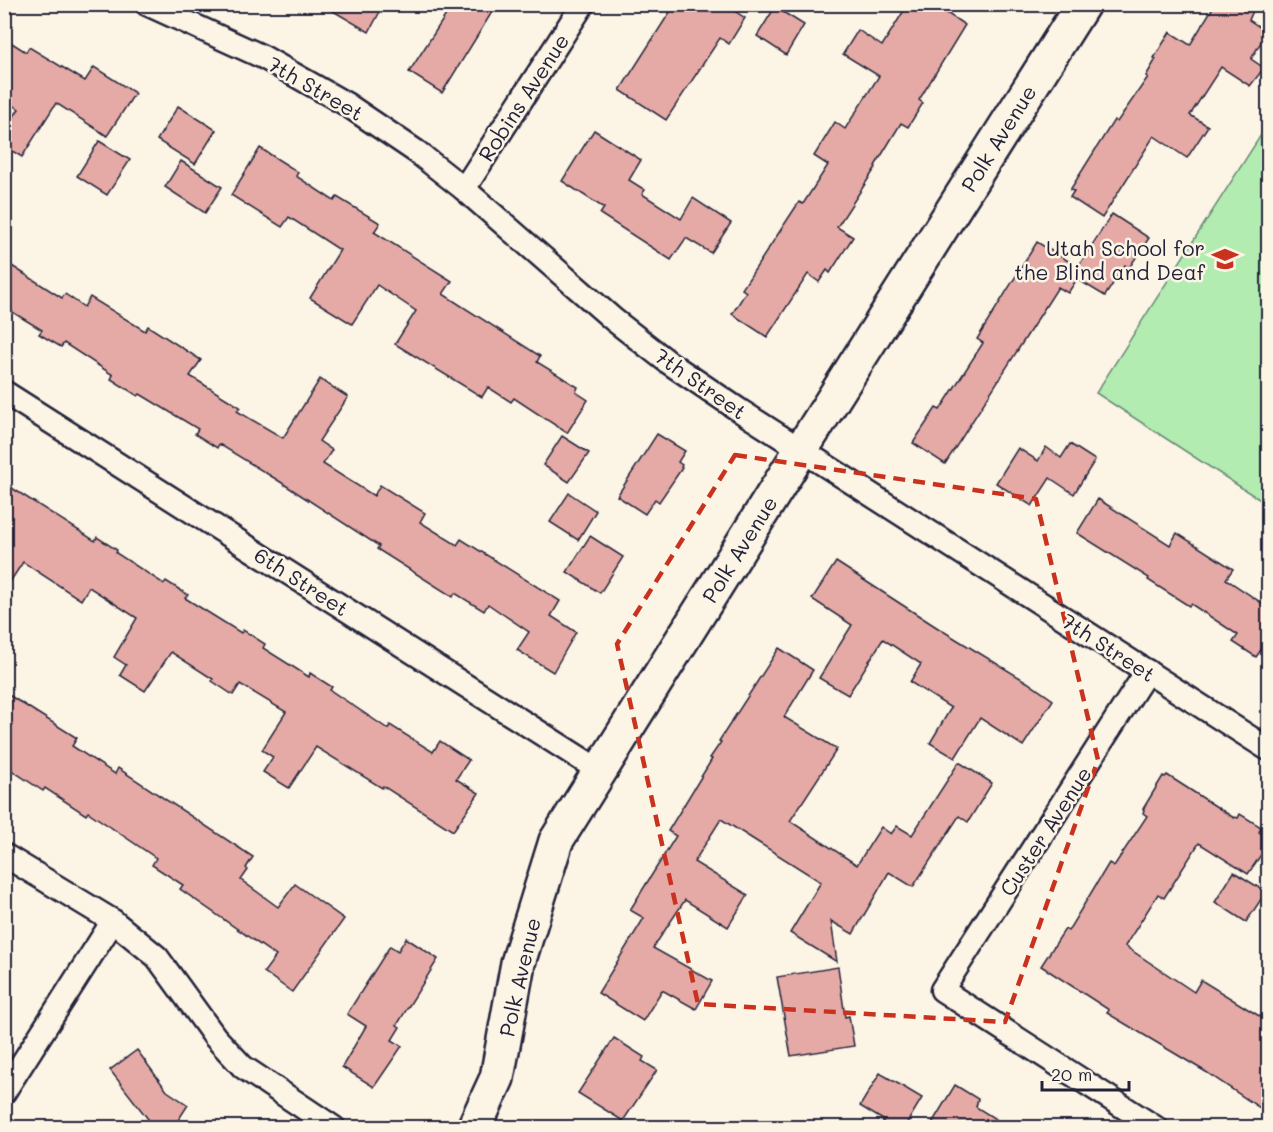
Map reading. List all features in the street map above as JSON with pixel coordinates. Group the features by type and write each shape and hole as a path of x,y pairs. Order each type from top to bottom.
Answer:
{"street":[{"name":"Robins Avenue","path":"464,189 583,4"},
{"name":"Polk Avenue","path":"474,1128 497,1078 518,963 556,841 1083,4"},
{"name":"7th Street","path":"154,6 263,57 346,104 417,152 464,189 614,320 668,362 801,450 1269,749"},
{"name":"6th Street","path":"4,392 600,771"},
{"name":"Custer Avenue","path":"1147,671 942,990 1156,1128"},
{"path":"4,855 113,921 156,957 215,1037 243,1067 334,1128"},
{"path":"4,1092 113,921"}],"highlighted area":[{"path":"735,455 1036,499 1098,760 1005,1022 698,1004 617,644"}],"green space":[{"name":"Utah School for the Blind and Deaf","path":"1268,124 1268,505 1096,393"}],"building":[{"path":"321,4 384,4 369,32"},
{"path":"453,4 497,4 442,93 409,72"},
{"path":"675,4 724,4 745,18 729,44 720,38 666,120 620,90"},
{"path":"908,4 933,4 965,25 919,100 923,103 908,127 901,123 837,227 853,237 830,273 827,270 819,282 808,274 767,337 732,314 746,292 742,289 799,202 803,204 828,165 814,156 835,122 845,129 879,76 843,54 858,30 882,46"},
{"path":"1215,4 1256,4 1249,20 1267,32 1251,59 1264,68 1250,86 1221,67 1190,115 1208,126 1187,158 1154,136 1102,218 1070,197 1074,191 1070,190 1114,120 1117,122 1148,77 1146,76 1156,59 1154,58 1170,32 1190,45"},
{"path":"775,7 804,25 786,55 757,36"},
{"path":"4,38 26,52 29,47 85,81 94,67 135,93 107,136 56,103 22,157 4,146 4,131 19,109 4,99"},
{"path":"178,106 216,130 195,164 157,140"},
{"path":"594,130 641,160 629,180 645,190 642,194 681,219 693,198 731,223 711,253 686,238 671,260 600,214 604,208 562,181"},
{"path":"99,141 130,160 107,195 77,176"},
{"path":"260,148 298,172 296,176 334,201 337,197 380,223 374,232 452,281 443,294 540,356 537,362 578,387 576,392 588,400 567,433 514,398 511,402 488,387 482,397 395,344 416,311 377,285 352,324 310,298 340,250 289,217 282,227 231,195"},
{"path":"181,161 222,187 205,213 165,187"},
{"path":"1112,214 1149,238 1129,268 1125,265 1105,296 1077,279 1068,293 1058,287 945,464 913,443 936,408 940,410 983,343 977,339 1037,242 1078,267"},
{"path":"4,261 62,298 65,294 84,307 90,297 145,331 148,326 201,360 190,376 240,407 237,411 283,438 320,379 348,397 319,441 332,450 323,464 374,496 380,485 425,513 420,522 457,545 461,539 560,601 551,616 576,632 553,672 517,650 529,632 488,604 484,611 455,593 453,597 377,549 379,546 279,481 219,444 217,448 195,434 198,429 111,379 113,375 64,343 61,347 39,334 42,330 4,307"},
{"path":"657,434 685,451 678,462 682,468 659,502 655,499 645,514 617,496"},
{"path":"562,436 589,453 569,482 543,465"},
{"path":"1070,444 1095,460 1074,494 1050,478 1032,506 996,483 1018,448 1038,461 1046,447 1061,458"},
{"path":"4,483 95,541 97,537 117,550 116,553 164,584 166,581 188,595 185,598 241,633 243,630 265,644 263,648 309,677 310,673 332,687 330,690 388,729 390,725 433,752 440,741 469,760 456,779 479,793 453,831 316,747 289,788 263,772 273,757 262,750 286,712 240,684 233,695 171,652 145,691 120,675 126,665 114,657 137,618 89,587 81,600 23,562 4,591"},
{"path":"569,493 596,511 578,540 550,522"},
{"path":"1098,499 1170,545 1177,533 1233,569 1226,579 1269,608 1269,639 1256,657 1233,642 1238,635 1077,533"},
{"path":"590,536 623,557 600,593 567,572"},
{"path":"836,562 1053,700 1023,746 980,718 955,758 930,743 951,708 910,682 921,664 883,639 848,695 819,678 852,625 812,599"},
{"path":"779,648 813,670 784,717 837,749 790,821 857,865 881,827 891,834 897,826 912,835 959,762 992,783 968,822 959,816 913,887 889,872 853,934 831,921 837,962 790,933 821,882 721,819 694,862 748,895 728,927 685,900 653,948 712,981 696,1009 662,990 643,1021 598,993 644,918 630,910 676,836 668,831 712,759 710,758 721,742 719,741"},
{"path":"4,692 77,738 72,746 115,774 118,768 253,857 241,880 278,907 295,884 344,919 292,992 264,972 276,956 180,889 183,885 152,865 156,858 88,812 86,815 45,788 43,791 4,765"},
{"path":"1167,775 1234,818 1238,818 1240,814 1261,827 1259,832 1269,838 1269,843 1248,874 1199,843 1164,898 1158,894 1125,946 1194,992 1201,980 1269,1022 1269,1114 1206,1072 1107,1013 1109,1010 1041,966 1065,929 1068,931 1109,863 1114,866 1147,816 1143,813 1143,809 1163,776"},
{"path":"1234,872 1266,892 1246,922 1215,902"},
{"path":"406,938 438,959 397,1025 400,1027 392,1040 402,1046 374,1087 342,1067 366,1026 347,1014 390,946 398,951"},
{"path":"838,967 845,1017 849,1016 854,1046 791,1056 777,977"},
{"path":"614,1038 644,1057 642,1061 657,1070 623,1121 578,1093"},
{"path":"137,1050 167,1091 188,1105 173,1128 155,1128 110,1070"},
{"path":"880,1073 922,1098 904,1128 883,1128 883,1120 860,1106"},
{"path":"955,1085 978,1099 976,1107 1010,1128 929,1128"}],"place":[{"name":"Utah School for the Blind and Deaf","path":"1225,259"}]}
